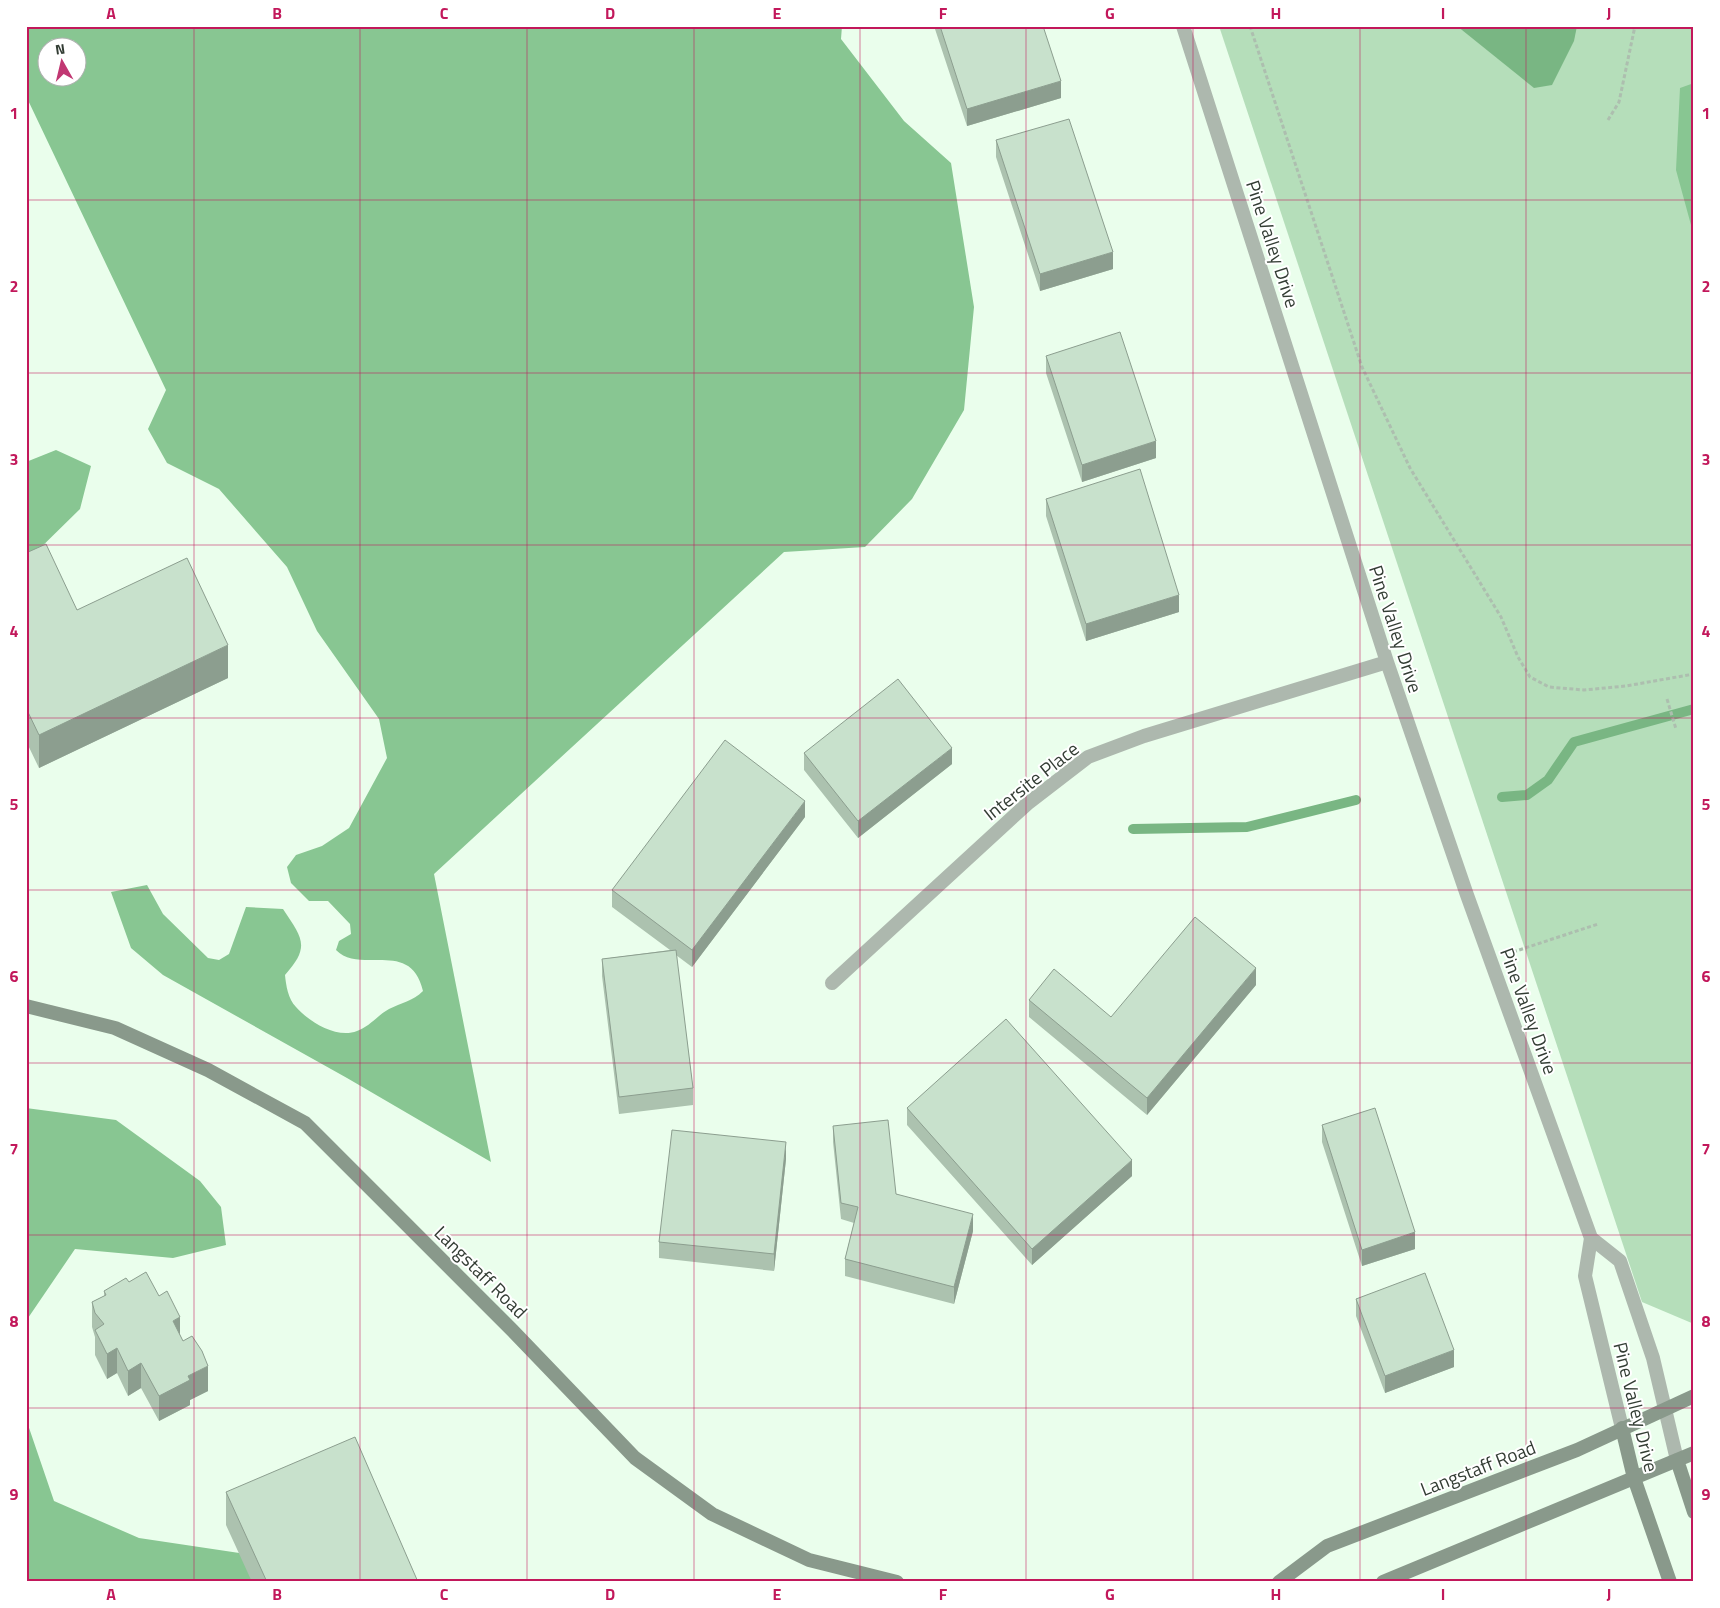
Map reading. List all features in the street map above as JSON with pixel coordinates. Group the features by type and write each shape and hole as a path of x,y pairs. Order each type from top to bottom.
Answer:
{"main road":[{"name":"Langstaff Road","path":"26,1006 115,1028 208,1070 305,1123 506,1323 635,1458 712,1514 809,1560 896,1582"},
{"name":"Langstaff Road","path":"1280,1582 1327,1546 1577,1450 1694,1396"},
{"name":"Pine Valley Drive","path":"1622,1428 1634,1478 1670,1582"},
{"path":"1383,1582 1694,1453"},
{"name":"Pine Valley Drive","path":"1677,1460 1694,1512"}],"street":[{"name":"Pine Valley Drive","path":"1183,26 1387,662 1467,895 1591,1238 1585,1276 1622,1428"},
{"name":"Intersite Place","path":"832,983 1027,804 1088,757 1144,736 1387,662"},
{"name":"Pine Valley Drive","path":"1591,1238 1620,1262 1653,1358 1677,1460"}],"path":[{"path":"1250,26 1370,385 1410,468 1501,617 1518,657 1530,677 1549,687 1584,690 1626,686 1694,674"},
{"path":"1608,120 1619,102 1634,26"},
{"path":"1668,699 1676,728"},
{"path":"1507,954 1598,924"}],"shaded area":[{"path":"26,26 842,26 841,39 904,121 951,163 974,307 964,410 912,499 865,547 784,552 434,874 491,1162 347,1078 163,975 131,948 111,892 147,885 163,914 208,958 219,960 229,954 246,907 283,909 295,927 301,942 298,957 285,975 289,996 293,1004 302,1013 324,1028 341,1033 357,1031 389,1009 411,1000 423,991 417,975 408,966 397,961 358,960 346,957 336,950 339,941 351,934 350,924 328,901 309,901 291,883 287,867 296,855 322,846 349,828 387,758 379,719 317,631 287,567 219,489 167,463 148,429 166,390 26,96"},
{"path":"1219,26 1694,26 1694,1324 1642,1302"},
{"path":"1457,26 1577,26 1574,41 1552,85 1534,88"},
{"path":"1694,83 1694,236 1676,170 1680,88"},
{"path":"56,450 91,466 80,509 26,562 26,462"},
{"path":"26,1108 116,1120 200,1181 221,1207 226,1245 173,1258 75,1249 26,1321"},
{"path":"26,1419 54,1501 139,1538 260,1556 280,1582 26,1582"}],"building":[{"path":"940,26 1043,26 1061,81 967,109"},
{"path":"1069,119 1113,252 1040,274 996,140"},
{"path":"1120,332 1156,441 1082,465 1046,356"},
{"path":"1140,469 1179,595 1086,624 1046,499"},
{"path":"46,544 77,610 187,558 228,645 39,735 26,708 26,553"},
{"path":"898,679 952,748 858,821 804,753"},
{"path":"725,740 805,801 692,950 612,890"},
{"path":"1195,917 1256,968 1147,1098 1029,1000 1054,969 1111,1017"},
{"path":"676,950 693,1088 619,1097 602,959"},
{"path":"1006,1019 1132,1160 1032,1249 907,1108"},
{"path":"1375,1108 1415,1232 1362,1250 1322,1125"},
{"path":"888,1120 896,1194 973,1214 954,1287 845,1259 858,1207 841,1203 833,1126"},
{"path":"672,1130 786,1142 774,1254 659,1242"},
{"path":"146,1272 159,1296 167,1291 180,1317 173,1321 183,1341 192,1336 202,1351 208,1366 188,1376 190,1380 159,1396 141,1363 128,1371 117,1348 107,1354 95,1330 104,1324 95,1313 92,1302 106,1295 104,1291 126,1278 129,1282"},
{"path":"1425,1273 1454,1350 1385,1376 1356,1299"},
{"path":"355,1437 418,1582 267,1582 226,1492"}],"waterway":[{"path":"1502,797 1527,795 1548,780 1574,742 1694,709"},
{"path":"1133,829 1247,827 1356,800"}]}
